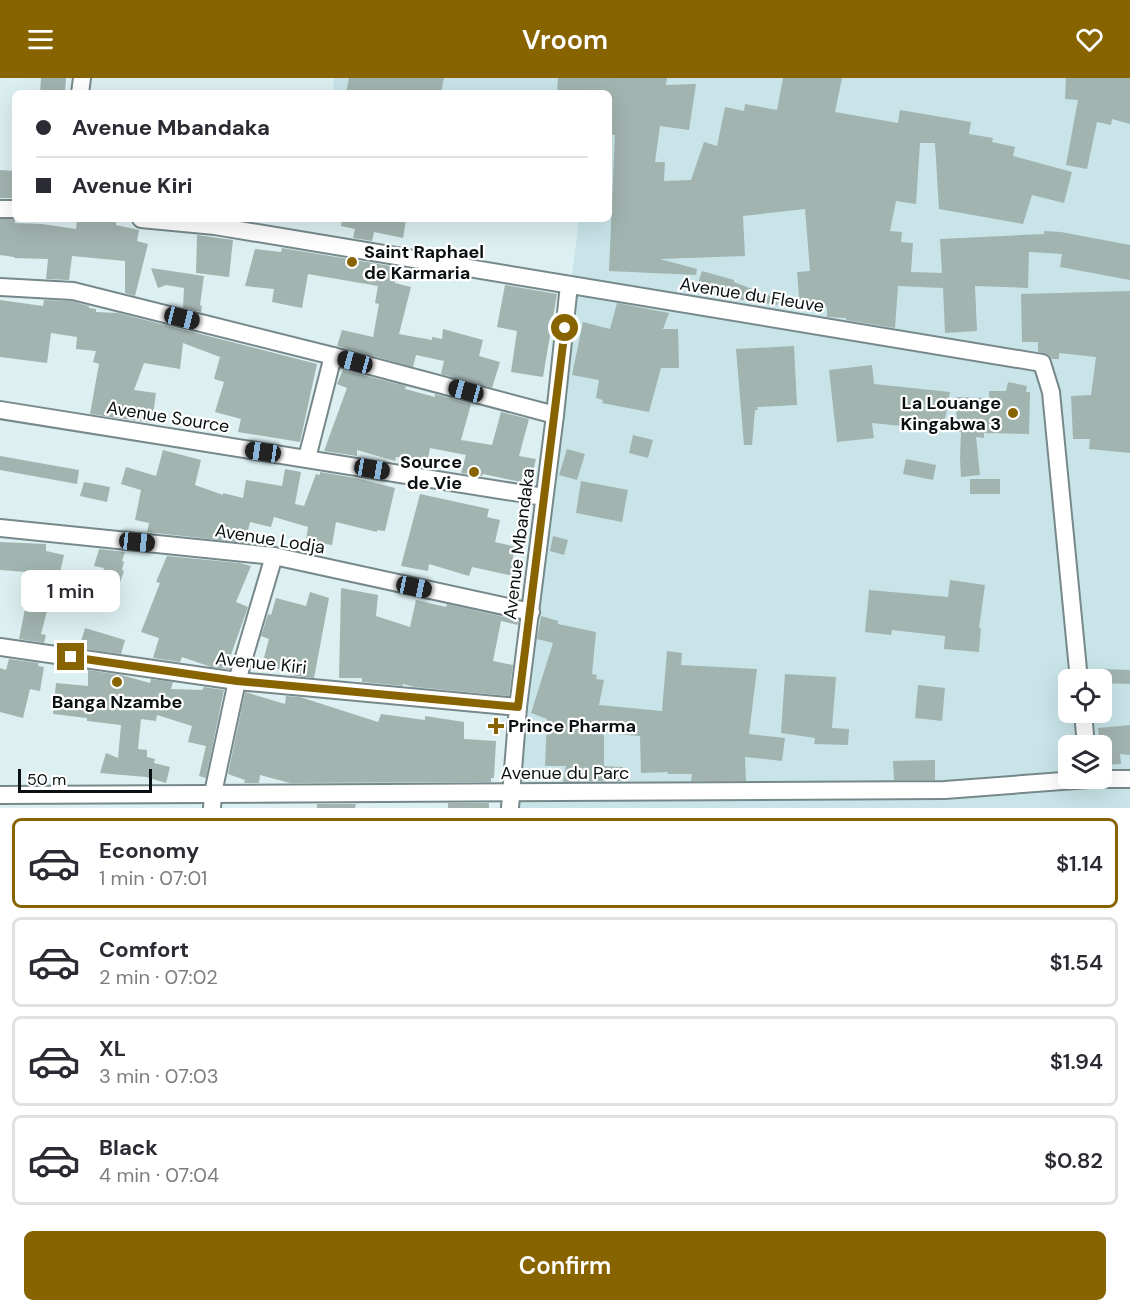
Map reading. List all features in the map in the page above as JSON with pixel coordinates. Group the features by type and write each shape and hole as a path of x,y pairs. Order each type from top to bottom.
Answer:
{"street":[{"name":"Avenue du Fleuve","path":"173,222 215,226 1042,363 1051,392 1078,669"},
{"name":"Avenue Mbandaka","path":"510,800 518,707 569,285"},
{"path":"0,287 73,291 333,356 555,415"},
{"path":"307,458 333,356"},
{"name":"Avenue Source","path":"0,410 544,497"},
{"name":"Avenue Lodja","path":"0,528 274,556 531,612"},
{"path":"213,800 237,681 274,556"},
{"name":"Avenue Kiri","path":"0,647 237,681 518,707"},
{"name":"Avenue du Parc","path":"1112,779 1130,779"},
{"name":"Avenue du Parc","path":"0,795 213,800 510,800 945,790 1058,781"}],"shaded area":[{"path":"334,78 1130,78 1130,808 506,808 579,222 612,222 612,90 333,90"}],"building":[{"path":"41,78 66,78 65,90 40,90"},
{"path":"349,78 444,78 442,90 347,90"},
{"path":"558,78 667,78 666,85 696,84 689,130 660,126 655,162 665,162 664,181 691,180 704,142 717,146 725,107 744,111 745,104 777,110 783,78 842,78 835,112 898,123 900,110 971,122 969,134 993,138 992,142 1015,147 1013,156 1072,172 1064,203 1032,195 1023,224 939,209 935,143 920,143 916,204 896,201 890,231 902,232 901,242 913,243 911,272 942,273 940,239 1044,234 1044,231 1130,245 1130,280 1060,267 1062,254 1029,252 1028,288 975,286 977,331 945,333 943,288 898,286 895,328 846,320 846,318 827,317 827,307 800,309 797,272 810,271 805,209 743,216 745,256 660,259 697,269 696,275 609,271 615,135 612,134 612,90 557,90"},
{"path":"1066,78 1130,78 1130,124 1112,119 1111,125 1097,122 1087,169 1066,165 1078,100 1065,99"},
{"path":"0,170 12,171 12,198 0,198"},
{"path":"0,219 12,219 15,223 76,229 77,222 116,222 116,225 139,230 137,241 148,244 135,296 125,293 125,261 72,256 69,280 46,279 48,259 14,258 0,255"},
{"path":"342,222 406,222 403,238 374,232 372,241 353,238 355,229 341,226"},
{"path":"197,235 233,240 229,277 196,273"},
{"path":"282,248 397,267 395,283 411,287 399,334 432,340 432,337 442,339 443,329 483,340 479,356 500,362 492,388 441,374 444,361 416,355 413,367 337,346 342,330 373,337 379,304 375,303 378,286 308,274 302,308 272,302 274,289 245,286 255,249 281,252"},
{"path":"151,268 204,276 201,312 183,308 184,288 166,285 158,288"},
{"path":"702,271 734,280 734,282 778,299 777,305 723,297 707,291 697,286"},
{"path":"505,285 557,294 543,377 511,372 517,331 497,327"},
{"path":"1130,291 1130,453 1089,449 1090,439 1073,439 1071,396 1091,395 1096,357 1059,353 1059,359 1052,359 1038,352 1038,342 1022,342 1021,294"},
{"path":"0,300 43,306 44,300 71,301 96,309 96,312 118,313 317,364 300,442 238,432 241,419 215,412 224,382 214,379 220,357 183,343 180,369 144,363 134,390 156,393 152,423 90,414 99,364 93,362 96,351 76,349 77,337 51,333 47,363 0,357"},
{"path":"617,303 669,313 663,329 678,329 679,368 661,368 649,412 602,403 603,400 596,398 599,380 572,375 583,322 610,329"},
{"path":"794,346 797,405 757,407 752,445 744,445 736,349"},
{"path":"872,365 874,384 950,392 943,430 872,423 874,438 837,442 829,370"},
{"path":"343,370 406,386 405,389 435,397 435,394 471,404 461,440 492,445 501,412 529,419 519,456 536,459 530,484 483,474 482,476 461,473 466,455 430,448 427,464 396,457 395,461 357,450 357,456 324,451 347,388 337,384"},
{"path":"1008,382 1027,386 1026,392 1030,392 1029,434 984,433 984,438 976,437 980,475 961,477 961,432 958,432 955,397 989,398 989,391 1006,391"},
{"path":"633,435 653,440 648,458 629,453"},
{"path":"567,449 585,454 577,480 559,475"},
{"path":"163,450 201,460 195,485 223,495 223,493 243,498 246,480 282,486 285,469 301,472 295,504 304,506 316,474 320,475 320,472 395,488 385,531 377,530 377,532 336,522 332,545 306,541 308,527 274,517 271,527 250,522 245,543 147,532 149,523 135,520 141,490 121,484 126,467 156,476"},
{"path":"0,456 79,470 77,484 0,470"},
{"path":"906,459 936,465 933,480 903,474"},
{"path":"970,479 1000,479 1000,494 970,494"},
{"path":"581,481 628,490 622,522 576,513"},
{"path":"84,482 110,487 107,502 80,496"},
{"path":"420,494 489,509 487,517 500,520 495,542 516,547 512,561 521,564 518,577 472,567 469,576 429,564 428,571 401,566"},
{"path":"553,536 568,540 564,555 550,551"},
{"path":"0,542 46,544 46,551 64,555 52,608 48,607 41,634 46,635 44,643 19,639 25,609 22,608 27,572 0,570"},
{"path":"99,549 125,552 122,561 124,571 118,588 100,582 104,568 94,566"},
{"path":"167,556 251,566 236,602 248,607 227,666 230,669 211,667 182,657 180,662 153,658 159,638 141,632 160,583 156,582"},
{"path":"950,580 985,585 979,628 981,628 979,652 944,649 945,636 892,630 891,635 865,632 869,590 948,597"},
{"path":"341,588 378,595 376,616 410,627 416,600 446,607 447,604 518,620 518,625 501,621 493,661 513,665 509,696 403,684 403,686 362,682 362,678 339,678"},
{"path":"310,592 329,598 314,678 290,675 290,672 262,665 269,639 261,636 276,598 306,606"},
{"path":"541,616 558,621 558,624 596,632 592,674 597,675 596,679 604,680 599,705 662,711 667,651 682,653 681,665 757,669 749,734 785,738 782,761 745,757 746,781 691,781 692,774 641,773 640,736 604,733 604,766 623,767 623,781 563,782 566,766 545,766 547,719 531,713 553,643 537,639"},
{"path":"85,628 125,640 121,654 79,648"},
{"path":"9,659 39,663 38,666 44,667 40,691 30,689 23,718 0,712 0,668 6,670"},
{"path":"1112,669 1130,670 1130,684 1112,683"},
{"path":"88,670 121,675 150,683 151,679 173,682 171,689 202,690 204,687 224,690 206,778 199,776 206,746 188,742 192,726 157,715 156,721 141,719 138,749 147,750 147,757 155,759 154,763 170,767 166,783 146,777 100,773 106,753 118,758 121,725 53,714 56,683 88,686"},
{"path":"785,674 836,677 832,728 849,729 848,745 814,744 815,738 781,733"},
{"path":"918,685 945,688 942,721 915,718"},
{"path":"245,692 285,704 286,696 300,697 378,722 381,714 425,720 425,716 464,722 464,739 496,741 494,778 491,778 491,782 290,783 260,775 259,783 244,783 245,780 228,774"},
{"path":"1130,725 1130,755 1120,754 1121,764 1112,764 1112,735 1099,735 1098,728"},
{"path":"935,760 935,780 894,780 893,761"},
{"path":"448,803 489,803 489,808 448,808"},
{"path":"317,804 356,804 355,808 317,808"}],"place":[{"name":"Saint Raphael de Karmaria","path":"352,262"},
{"name":"La Louange Kingabwa 3","path":"1013,413"},
{"name":"Source de Vie","path":"474,472"},
{"name":"Banga Nzambe","path":"117,682"},
{"name":"Prince Pharma","path":"496,726"}],"route":[{"path":"71,657 237,681 518,707 565,328"}]}
